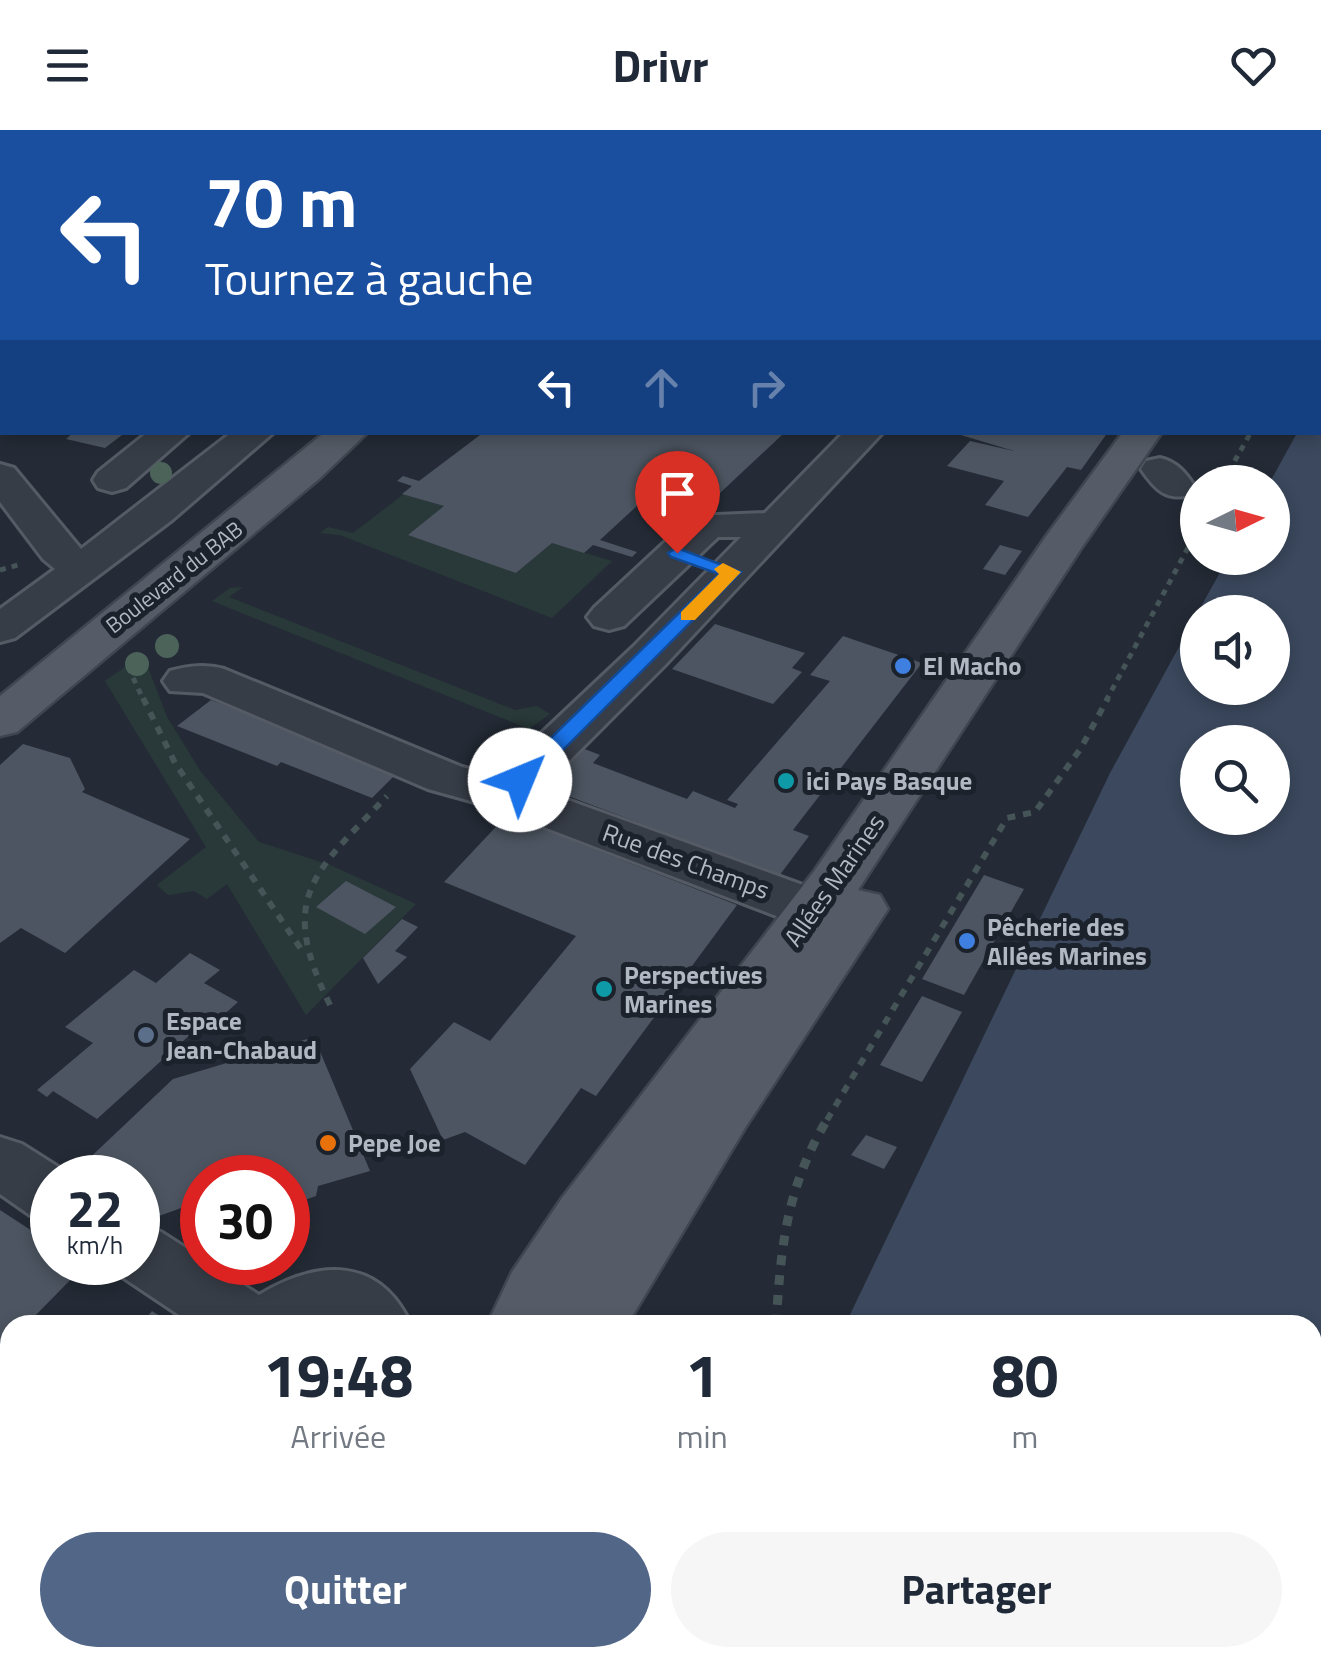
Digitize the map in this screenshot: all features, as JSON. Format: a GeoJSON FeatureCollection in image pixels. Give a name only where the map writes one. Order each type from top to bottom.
{"type":"FeatureCollection","features":[{"type":"Feature","properties":{"kind":"main road","name":"Boulevard du BAB"},"geometry":{"type":"LineString","coordinates":[[0,678],[183,534],[299,435]]}},
{"type":"Feature","properties":{"kind":"main road","name":"Boulevard du BAB"},"geometry":{"type":"LineString","coordinates":[[0,721],[90,642],[149,601],[344,435]]}},
{"type":"Feature","properties":{"kind":"main road","name":"Allées Marines"},"geometry":{"type":"LineString","coordinates":[[526,1315],[536,1293],[585,1218],[833,916],[1166,455]]}},
{"type":"Feature","properties":{"kind":"main road","name":"Allées Marines"},"geometry":{"type":"LineString","coordinates":[[595,1315],[723,1110],[833,916]]}},
{"type":"Feature","properties":{"kind":"street"},"geometry":{"type":"LineString","coordinates":[[112,480],[168,435]]}},
{"type":"Feature","properties":{"kind":"street"},"geometry":{"type":"LineString","coordinates":[[0,629],[82,570],[252,435]]}},
{"type":"Feature","properties":{"kind":"street"},"geometry":{"type":"LineString","coordinates":[[506,795],[732,572],[862,435]]}},
{"type":"Feature","properties":{"kind":"street"},"geometry":{"type":"LineString","coordinates":[[0,476],[57,550],[82,570]]}},
{"type":"Feature","properties":{"kind":"street"},"geometry":{"type":"LineString","coordinates":[[610,618],[706,525],[775,525]]}},
{"type":"Feature","properties":{"kind":"street"},"geometry":{"type":"LineString","coordinates":[[677,553],[732,572]]}},
{"type":"Feature","properties":{"kind":"street","name":"Rue des Champs"},"geometry":{"type":"LineString","coordinates":[[186,681],[208,679],[445,778],[506,795],[833,916]]}},
{"type":"Feature","properties":{"kind":"street"},"geometry":{"type":"LineString","coordinates":[[0,1162],[30,1182]]}},
{"type":"Feature","properties":{"kind":"street"},"geometry":{"type":"LineString","coordinates":[[160,1266],[234,1315]]}},
{"type":"Feature","properties":{"kind":"street"},"geometry":{"type":"LineString","coordinates":[[285,1315],[315,1295],[348,1298],[367,1315]]}},
{"type":"Feature","properties":{"kind":"path"},"geometry":{"type":"LineString","coordinates":[[1233,465],[1249,435]]}},
{"type":"Feature","properties":{"kind":"path"},"geometry":{"type":"LineString","coordinates":[[777,1315],[781,1240],[810,1150],[1007,818],[1036,812],[1081,748],[1180,563]]}},
{"type":"Feature","properties":{"kind":"path"},"geometry":{"type":"LineString","coordinates":[[122,652],[144,707],[175,763],[303,952],[330,1004]]}},
{"type":"Feature","properties":{"kind":"path"},"geometry":{"type":"LineString","coordinates":[[303,952],[300,913],[312,883],[416,766]]}},
{"type":"Feature","properties":{"kind":"shaded area"},"geometry":{"type":"Polygon","coordinates":[[[404,494],[444,506],[409,535],[516,573],[552,543],[612,561],[552,618],[340,535],[320,533],[328,527],[353,533],[404,494]]]}},
{"type":"Feature","properties":{"kind":"shaded area"},"geometry":{"type":"Polygon","coordinates":[[[243,587],[229,597],[515,710],[537,706],[550,714],[529,729],[212,601],[230,588],[243,587]]]}},
{"type":"Feature","properties":{"kind":"shaded area"},"geometry":{"type":"Polygon","coordinates":[[[135,660],[149,670],[167,717],[201,772],[259,842],[330,865],[416,904],[306,1015],[227,884],[207,899],[194,891],[168,895],[157,885],[206,847],[105,681],[135,660]]]}},
{"type":"Feature","properties":{"kind":"water"},"geometry":{"type":"Polygon","coordinates":[[[1296,435],[1321,435],[1321,1315],[850,1315],[1110,773],[1180,645],[1180,705],[1290,705],[1290,595],[1207,595],[1219,575],[1290,575],[1290,465],[1279,465],[1296,435]]]}},
{"type":"Feature","properties":{"kind":"building"},"geometry":{"type":"Polygon","coordinates":[[[71,435],[122,435],[105,448],[66,439],[71,435]]]}},
{"type":"Feature","properties":{"kind":"building"},"geometry":{"type":"Polygon","coordinates":[[[480,435],[782,435],[704,508],[651,493],[600,540],[637,552],[632,557],[593,545],[584,553],[552,543],[516,573],[408,535],[444,506],[402,494],[412,486],[397,481],[403,476],[419,481],[480,435]]]}},
{"type":"Feature","properties":{"kind":"building"},"geometry":{"type":"Polygon","coordinates":[[[961,435],[1106,435],[1081,470],[1067,467],[1028,517],[985,505],[1004,481],[947,466],[970,441],[1014,451],[961,435]]]}},
{"type":"Feature","properties":{"kind":"building"},"geometry":{"type":"Polygon","coordinates":[[[1000,545],[1022,551],[1005,575],[983,569],[1000,545]]]}},
{"type":"Feature","properties":{"kind":"building"},"geometry":{"type":"Polygon","coordinates":[[[715,624],[805,653],[792,668],[802,672],[773,704],[672,669],[715,624]]]}},
{"type":"Feature","properties":{"kind":"building"},"geometry":{"type":"Polygon","coordinates":[[[843,636],[922,663],[793,830],[809,836],[779,876],[539,785],[577,746],[600,755],[593,763],[687,799],[693,791],[735,808],[738,804],[727,800],[830,681],[810,675],[843,636]]]}},
{"type":"Feature","properties":{"kind":"building"},"geometry":{"type":"Polygon","coordinates":[[[211,700],[398,772],[372,798],[177,726],[211,700]]]}},
{"type":"Feature","properties":{"kind":"building"},"geometry":{"type":"Polygon","coordinates":[[[23,744],[70,758],[85,789],[82,792],[190,839],[65,953],[21,928],[0,943],[0,765],[23,744]]]}},
{"type":"Feature","properties":{"kind":"building","name":"Perspectives Marines"},"geometry":{"type":"Polygon","coordinates":[[[507,815],[737,905],[596,1096],[581,1088],[525,1165],[465,1132],[443,1140],[410,1069],[454,1022],[490,1041],[576,936],[444,882],[507,815]]]}},
{"type":"Feature","properties":{"kind":"building"},"geometry":{"type":"Polygon","coordinates":[[[984,875],[1024,889],[964,995],[922,979],[984,875]]]}},
{"type":"Feature","properties":{"kind":"building"},"geometry":{"type":"Polygon","coordinates":[[[346,881],[396,907],[365,934],[316,907],[346,881]]]}},
{"type":"Feature","properties":{"kind":"building"},"geometry":{"type":"Polygon","coordinates":[[[402,919],[418,927],[395,951],[407,957],[378,984],[363,958],[402,919]]]}},
{"type":"Feature","properties":{"kind":"building","name":"Espace Jean-Chabaud"},"geometry":{"type":"Polygon","coordinates":[[[190,953],[220,970],[204,983],[238,1002],[210,1027],[203,1023],[97,1119],[53,1091],[47,1097],[37,1090],[93,1043],[65,1027],[134,970],[156,983],[190,953]]]}},
{"type":"Feature","properties":{"kind":"building"},"geometry":{"type":"Polygon","coordinates":[[[922,996],[962,1012],[922,1082],[880,1065],[922,996]]]}},
{"type":"Feature","properties":{"kind":"building"},"geometry":{"type":"Polygon","coordinates":[[[314,1037],[370,1171],[318,1186],[316,1196],[310,1198],[310,1155],[180,1155],[180,1208],[160,1216],[160,1155],[93,1155],[173,1079],[314,1037]]]}},
{"type":"Feature","properties":{"kind":"building"},"geometry":{"type":"Polygon","coordinates":[[[866,1135],[897,1147],[884,1169],[851,1155],[866,1135]]]}},
{"type":"Feature","properties":{"kind":"building"},"geometry":{"type":"Polygon","coordinates":[[[0,1210],[30,1230],[30,1285],[65,1285],[36,1315],[0,1315],[0,1210]]]}},
{"type":"Feature","properties":{"kind":"slow traffic"},"geometry":{"type":"LineString","coordinates":[[688,616],[732,572],[723,569]]}},
{"type":"Feature","properties":{"kind":"place","name":"El Macho"},"geometry":{"type":"Point","coordinates":[903,666]}},
{"type":"Feature","properties":{"kind":"place","name":"ici Pays Basque"},"geometry":{"type":"Point","coordinates":[786,781]}},
{"type":"Feature","properties":{"kind":"place","name":"Pêcherie des Allées Marines"},"geometry":{"type":"Point","coordinates":[967,941]}},
{"type":"Feature","properties":{"kind":"place","name":"Perspectives Marines"},"geometry":{"type":"Point","coordinates":[604,989]}},
{"type":"Feature","properties":{"kind":"place","name":"Espace Jean-Chabaud"},"geometry":{"type":"Point","coordinates":[146,1035]}},
{"type":"Feature","properties":{"kind":"place","name":"Pepe Joe"},"geometry":{"type":"Point","coordinates":[328,1143]}},
{"type":"Feature","properties":{"kind":"route"},"geometry":{"type":"LineString","coordinates":[[520,780],[732,572],[677,553]]}}]}
